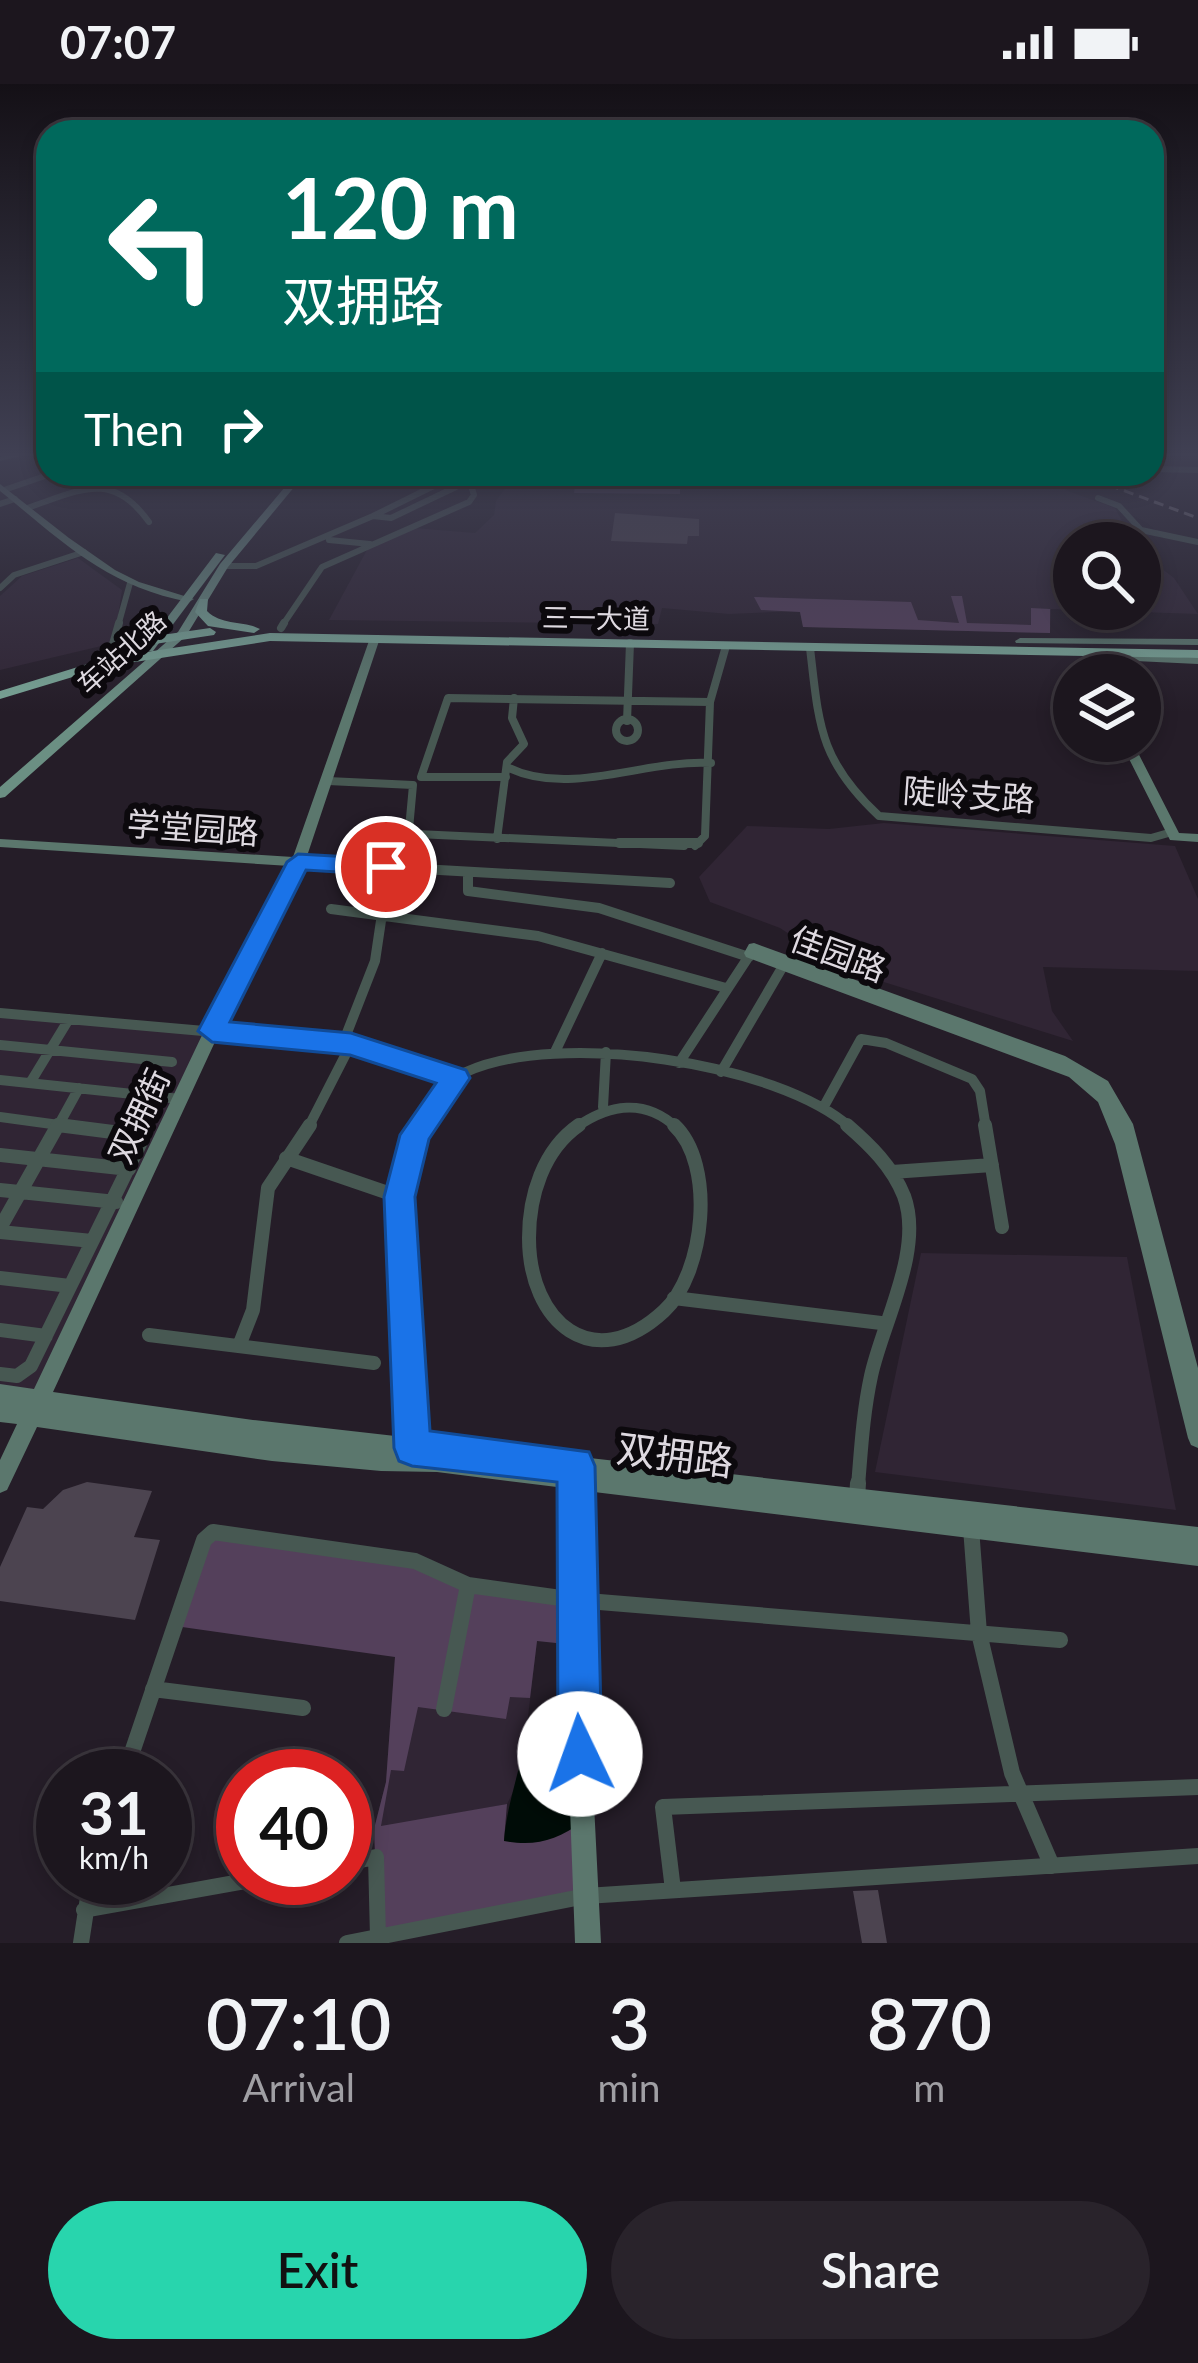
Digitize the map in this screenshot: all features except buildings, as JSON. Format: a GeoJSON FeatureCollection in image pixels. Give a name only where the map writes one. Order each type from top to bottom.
{"type":"FeatureCollection","features":[{"type":"Feature","properties":{"kind":"highway"},"geometry":{"type":"LineString","coordinates":[[205,601],[201,612],[212,622],[254,629]]}},
{"type":"Feature","properties":{"kind":"highway","name":"三一大道"},"geometry":{"type":"LineString","coordinates":[[182,634],[281,628],[1021,641],[1197,652]]}},
{"type":"Feature","properties":{"kind":"highway","name":"三一大道"},"geometry":{"type":"LineString","coordinates":[[0,684],[111,650],[270,638],[1096,653],[1143,649]]}},
{"type":"Feature","properties":{"kind":"highway","name":"三一大道"},"geometry":{"type":"LineString","coordinates":[[0,695],[145,654],[162,644]]}},
{"type":"Feature","properties":{"kind":"main road","name":"车站北路"},"geometry":{"type":"LineString","coordinates":[[162,644],[189,599],[241,539]]}},
{"type":"Feature","properties":{"kind":"main road","name":"车站北路"},"geometry":{"type":"LineString","coordinates":[[0,794],[162,644],[182,634],[246,539]]}},
{"type":"Feature","properties":{"kind":"main road","name":"车站北路"},"geometry":{"type":"LineString","coordinates":[[0,782],[145,654]]}},
{"type":"Feature","properties":{"kind":"street"},"geometry":{"type":"LineString","coordinates":[[67,539],[130,583],[158,595],[189,599]]}},
{"type":"Feature","properties":{"kind":"street"},"geometry":{"type":"LineString","coordinates":[[281,628],[322,567],[384,539]]}},
{"type":"Feature","properties":{"kind":"street"},"geometry":{"type":"LineString","coordinates":[[224,566],[256,566],[326,540],[372,544]]}},
{"type":"Feature","properties":{"kind":"street"},"geometry":{"type":"LineString","coordinates":[[0,588],[14,575],[84,552]]}},
{"type":"Feature","properties":{"kind":"street"},"geometry":{"type":"LineString","coordinates":[[111,650],[130,583]]}},
{"type":"Feature","properties":{"kind":"street","name":"双拥街"},"geometry":{"type":"LineString","coordinates":[[0,1483],[212,1031],[298,862],[375,638]]}},
{"type":"Feature","properties":{"kind":"street"},"geometry":{"type":"LineString","coordinates":[[1021,641],[1197,652]]}},
{"type":"Feature","properties":{"kind":"street"},"geometry":{"type":"LineString","coordinates":[[628,721],[630,644]]}},
{"type":"Feature","properties":{"kind":"street"},"geometry":{"type":"LineString","coordinates":[[409,784],[414,788],[411,832],[694,848],[705,836],[710,702],[726,646]]}},
{"type":"Feature","properties":{"kind":"street","name":"陡岭支路"},"geometry":{"type":"LineString","coordinates":[[810,648],[817,736],[856,796],[879,816],[1151,838],[1175,834]]}},
{"type":"Feature","properties":{"kind":"street"},"geometry":{"type":"LineString","coordinates":[[1061,652],[1069,654]]}},
{"type":"Feature","properties":{"kind":"street"},"geometry":{"type":"LineString","coordinates":[[1096,653],[1197,652]]}},
{"type":"Feature","properties":{"kind":"street"},"geometry":{"type":"LineString","coordinates":[[422,777],[448,698],[710,702]]}},
{"type":"Feature","properties":{"kind":"street"},"geometry":{"type":"LineString","coordinates":[[496,839],[507,772],[524,744],[512,718],[514,698]]}},
{"type":"Feature","properties":{"kind":"street"},"geometry":{"type":"LineString","coordinates":[[328,782],[409,784],[422,777],[507,772],[567,780],[663,762],[711,763]]}},
{"type":"Feature","properties":{"kind":"street"},"geometry":{"type":"LineString","coordinates":[[1139,762],[1175,834],[1198,836]]}},
{"type":"Feature","properties":{"kind":"street","name":"学堂园路"},"geometry":{"type":"LineString","coordinates":[[0,843],[670,883]]}},
{"type":"Feature","properties":{"kind":"street"},"geometry":{"type":"LineString","coordinates":[[468,872],[465,887],[471,892],[599,908],[750,955],[679,1063]]}},
{"type":"Feature","properties":{"kind":"street"},"geometry":{"type":"LineString","coordinates":[[331,908],[538,936],[726,988]]}},
{"type":"Feature","properties":{"kind":"street"},"geometry":{"type":"LineString","coordinates":[[239,1346],[253,1310],[262,1204],[312,1121],[347,1044],[380,945],[382,914]]}},
{"type":"Feature","properties":{"kind":"street","name":"佳园路"},"geometry":{"type":"LineString","coordinates":[[750,955],[754,948],[1057,1065],[1104,1098],[1123,1144],[1198,1438]]}},
{"type":"Feature","properties":{"kind":"street"},"geometry":{"type":"LineString","coordinates":[[555,1052],[602,952]]}},
{"type":"Feature","properties":{"kind":"street"},"geometry":{"type":"LineString","coordinates":[[721,1072],[785,963]]}},
{"type":"Feature","properties":{"kind":"street","name":"佳园路"},"geometry":{"type":"LineString","coordinates":[[785,963],[1059,1060],[1091,1077],[1111,1096],[1125,1124],[1198,1405]]}},
{"type":"Feature","properties":{"kind":"street"},"geometry":{"type":"LineString","coordinates":[[0,1013],[347,1044],[455,1078],[555,1052],[606,1052],[721,1072],[786,1090],[823,1108],[853,1129],[892,1172],[903,1192],[909,1228],[867,1392],[857,1500]]}},
{"type":"Feature","properties":{"kind":"street"},"geometry":{"type":"LineString","coordinates":[[30,1084],[69,1019]]}},
{"type":"Feature","properties":{"kind":"street"},"geometry":{"type":"LineString","coordinates":[[823,1108],[856,1044],[874,1039],[976,1082],[1002,1227]]}},
{"type":"Feature","properties":{"kind":"street"},"geometry":{"type":"LineString","coordinates":[[0,1045],[172,1062]]}},
{"type":"Feature","properties":{"kind":"street"},"geometry":{"type":"LineString","coordinates":[[603,1107],[606,1052]]}},
{"type":"Feature","properties":{"kind":"street"},"geometry":{"type":"LineString","coordinates":[[412,1448],[400,1197],[415,1135],[455,1078]]}},
{"type":"Feature","properties":{"kind":"street"},"geometry":{"type":"LineString","coordinates":[[0,1080],[180,1099]]}},
{"type":"Feature","properties":{"kind":"street"},"geometry":{"type":"LineString","coordinates":[[79,1088],[0,1230],[92,1241]]}},
{"type":"Feature","properties":{"kind":"street"},"geometry":{"type":"LineString","coordinates":[[643,1106],[664,1113],[688,1136],[701,1175],[702,1223],[674,1298],[636,1330],[587,1339],[564,1332],[537,1299],[527,1224],[538,1180],[565,1137],[603,1107],[643,1106]]}},
{"type":"Feature","properties":{"kind":"street"},"geometry":{"type":"LineString","coordinates":[[0,1117],[142,1133],[28,1370],[0,1374]]}},
{"type":"Feature","properties":{"kind":"street"},"geometry":{"type":"LineString","coordinates":[[0,1155],[129,1168]]}},
{"type":"Feature","properties":{"kind":"street"},"geometry":{"type":"LineString","coordinates":[[286,1159],[400,1197]]}},
{"type":"Feature","properties":{"kind":"street"},"geometry":{"type":"LineString","coordinates":[[892,1172],[992,1165]]}},
{"type":"Feature","properties":{"kind":"street"},"geometry":{"type":"LineString","coordinates":[[0,1190],[131,1204]]}},
{"type":"Feature","properties":{"kind":"street"},"geometry":{"type":"LineString","coordinates":[[0,1279],[70,1286]]}},
{"type":"Feature","properties":{"kind":"street"},"geometry":{"type":"LineString","coordinates":[[674,1298],[881,1323]]}},
{"type":"Feature","properties":{"kind":"street"},"geometry":{"type":"LineString","coordinates":[[0,1330],[46,1336]]}},
{"type":"Feature","properties":{"kind":"street"},"geometry":{"type":"LineString","coordinates":[[148,1335],[374,1363]]}},
{"type":"Feature","properties":{"kind":"street","name":"双拥路"},"geometry":{"type":"LineString","coordinates":[[0,1394],[37,1407],[346,1462],[437,1462],[576,1472],[1198,1538]]}},
{"type":"Feature","properties":{"kind":"street","name":"双拥路"},"geometry":{"type":"LineString","coordinates":[[0,1412],[37,1407],[412,1448],[971,1528],[1198,1555]]}},
{"type":"Feature","properties":{"kind":"street"},"geometry":{"type":"LineString","coordinates":[[576,1472],[575,1600],[588,1943]]}},
{"type":"Feature","properties":{"kind":"street"},"geometry":{"type":"LineString","coordinates":[[971,1528],[979,1633],[1012,1773],[1026,1795],[1052,1866]]}},
{"type":"Feature","properties":{"kind":"street"},"geometry":{"type":"LineString","coordinates":[[133,1749],[209,1533],[415,1562],[468,1585],[575,1600],[1060,1640]]}},
{"type":"Feature","properties":{"kind":"street"},"geometry":{"type":"LineString","coordinates":[[444,1709],[468,1585]]}},
{"type":"Feature","properties":{"kind":"street"},"geometry":{"type":"LineString","coordinates":[[153,1689],[303,1708]]}},
{"type":"Feature","properties":{"kind":"street"},"geometry":{"type":"LineString","coordinates":[[673,1891],[663,1807],[1198,1787]]}},
{"type":"Feature","properties":{"kind":"street"},"geometry":{"type":"LineString","coordinates":[[347,1943],[586,1896],[1198,1856]]}},
{"type":"Feature","properties":{"kind":"street"},"geometry":{"type":"LineString","coordinates":[[372,1858],[376,1857],[378,1937]]}},
{"type":"Feature","properties":{"kind":"street"},"geometry":{"type":"LineString","coordinates":[[84,1910],[216,1886]]}},
{"type":"Feature","properties":{"kind":"street"},"geometry":{"type":"LineString","coordinates":[[81,1943],[85,1905]]}},
{"type":"Feature","properties":{"kind":"shaded area"},"geometry":{"type":"Polygon","coordinates":[[[389,539],[1053,539],[1050,633],[803,627],[800,611],[729,614],[662,608],[658,624],[329,620],[368,548],[389,539]]]}},
{"type":"Feature","properties":{"kind":"shaded area"},"geometry":{"type":"Polygon","coordinates":[[[78,558],[122,590],[114,643],[0,670],[0,596],[22,576],[78,558]]]}},
{"type":"Feature","properties":{"kind":"shaded area"},"geometry":{"type":"Polygon","coordinates":[[[1161,568],[1174,578],[1198,614],[1161,613],[1161,568]]]}},
{"type":"Feature","properties":{"kind":"shaded area"},"geometry":{"type":"Polygon","coordinates":[[[951,596],[962,596],[967,623],[1031,625],[1031,608],[1050,609],[1050,633],[803,627],[800,612],[761,610],[754,597],[911,602],[918,620],[959,623],[951,596]]]}},
{"type":"Feature","properties":{"kind":"shaded area"},"geometry":{"type":"Polygon","coordinates":[[[884,823],[1175,846],[1198,899],[1198,971],[1043,967],[1052,1011],[1073,1041],[842,969],[780,928],[710,902],[699,877],[747,826],[829,829],[884,823]]]}},
{"type":"Feature","properties":{"kind":"shaded area"},"geometry":{"type":"Polygon","coordinates":[[[0,1013],[212,1031],[41,1398],[0,1394],[0,1013]]]}},
{"type":"Feature","properties":{"kind":"shaded area"},"geometry":{"type":"Polygon","coordinates":[[[921,1253],[1127,1257],[1176,1510],[875,1472],[921,1253]]]}},
{"type":"Feature","properties":{"kind":"shaded area"},"geometry":{"type":"Polygon","coordinates":[[[207,1532],[415,1561],[468,1585],[575,1600],[575,1645],[537,1641],[530,1698],[510,1697],[506,1719],[418,1707],[404,1771],[391,1770],[381,1826],[507,1804],[504,1840],[583,1822],[586,1896],[378,1937],[374,1829],[386,1782],[395,1657],[175,1626],[207,1532]]]}},
{"type":"Feature","properties":{"kind":"shaded area"},"geometry":{"type":"Polygon","coordinates":[[[537,1641],[521,1776],[507,1804],[374,1829],[386,1782],[395,1657],[537,1641]]]}},
{"type":"Feature","properties":{"kind":"shaded area"},"geometry":{"type":"Polygon","coordinates":[[[527,1727],[544,1727],[580,1754],[583,1822],[545,1841],[504,1841],[508,1812],[527,1727]]]}},
{"type":"Feature","properties":{"kind":"route"},"geometry":{"type":"LineString","coordinates":[[386,867],[298,862],[212,1031],[351,1044],[455,1078],[415,1135],[400,1197],[412,1448],[576,1466],[580,1754]]}}]}
